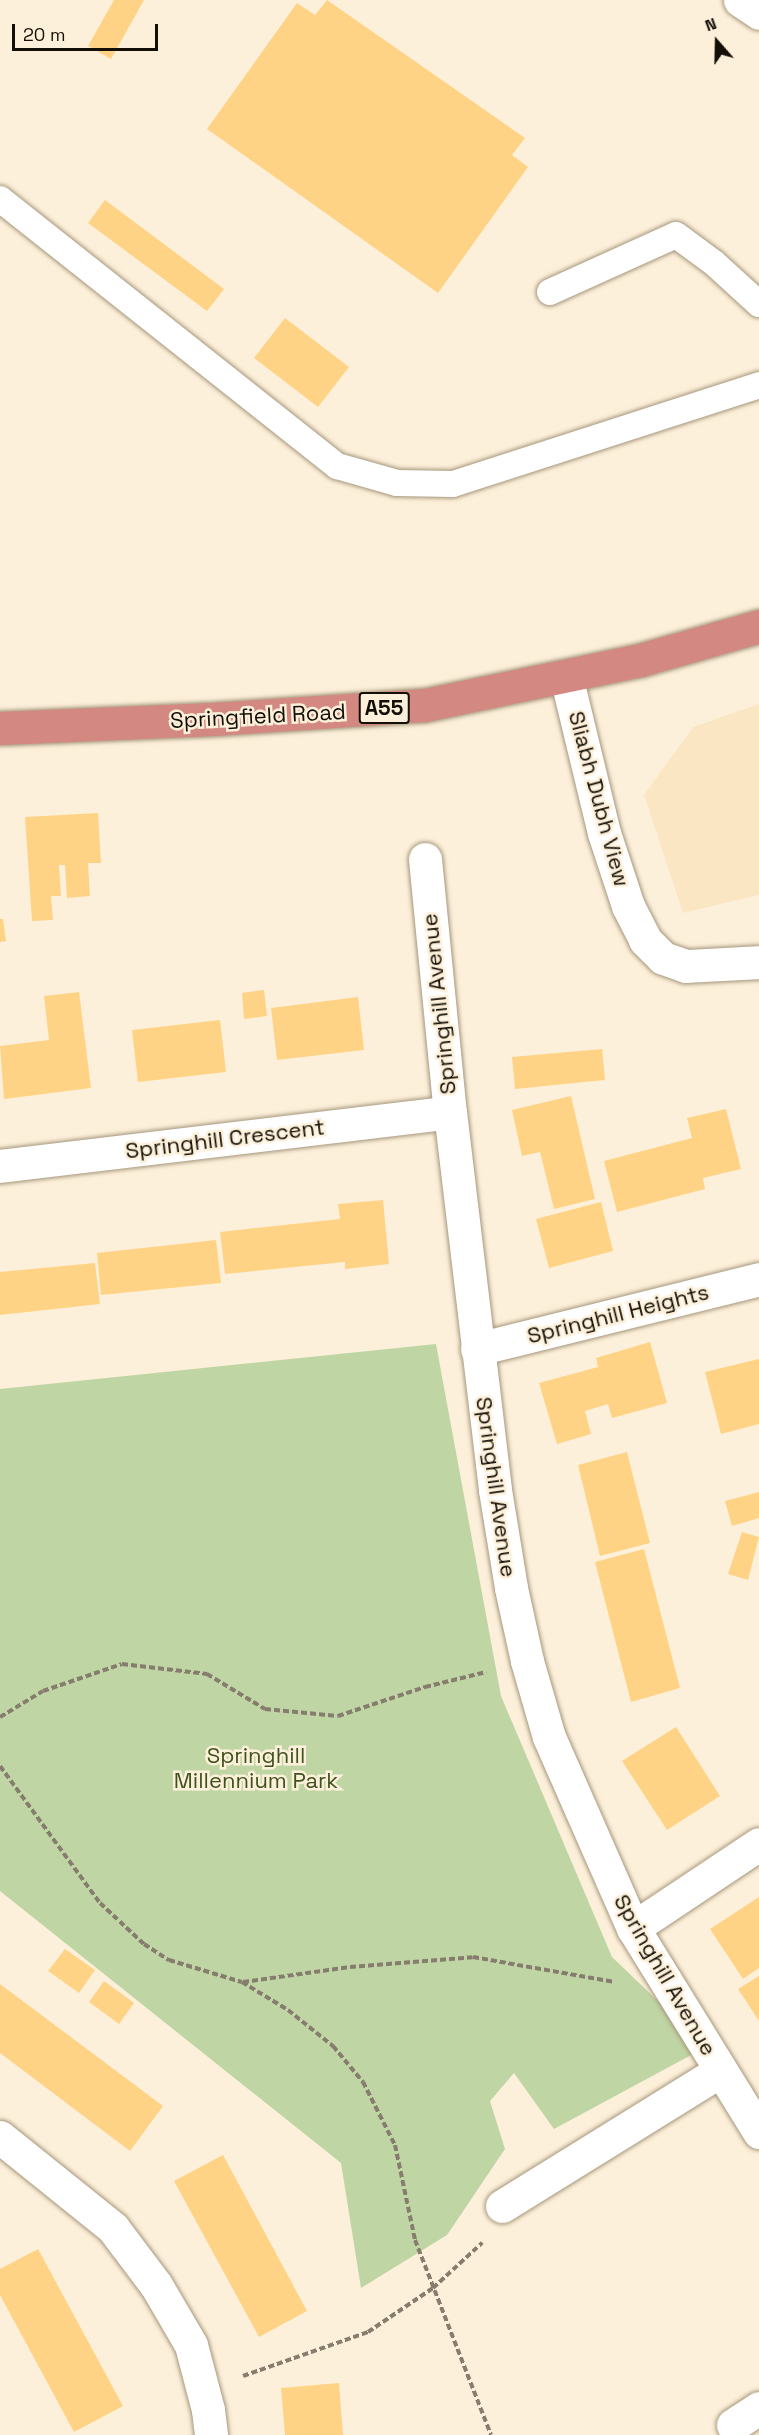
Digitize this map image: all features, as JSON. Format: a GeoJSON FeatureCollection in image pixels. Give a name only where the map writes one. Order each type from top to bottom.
{"type":"FeatureCollection","features":[{"type":"Feature","properties":{"kind":"highway","name":"Springfield Road"},"geometry":{"type":"LineString","coordinates":[[0,728],[225,718],[404,706],[640,660],[759,626]]}},
{"type":"Feature","properties":{"kind":"street"},"geometry":{"type":"LineString","coordinates":[[740,0],[759,14]]}},
{"type":"Feature","properties":{"kind":"street","name":"Sliabh Dubh View"},"geometry":{"type":"LineString","coordinates":[[566,676],[604,833],[628,906],[645,940],[663,958],[686,966],[759,962]]}},
{"type":"Feature","properties":{"kind":"street","name":"Springhill Avenue"},"geometry":{"type":"LineString","coordinates":[[424,859],[450,1112],[495,1490],[511,1588],[527,1661],[549,1737],[633,1928],[759,2132]]}},
{"type":"Feature","properties":{"kind":"street","name":"Springhill Crescent"},"geometry":{"type":"LineString","coordinates":[[0,1166],[450,1112]]}},
{"type":"Feature","properties":{"kind":"street","name":"Springhill Heights"},"geometry":{"type":"LineString","coordinates":[[477,1349],[759,1280]]}},
{"type":"Feature","properties":{"kind":"street"},"geometry":{"type":"LineString","coordinates":[[633,1928],[759,1844]]}},
{"type":"Feature","properties":{"kind":"street","name":"Springhill Avenue"},"geometry":{"type":"LineString","coordinates":[[502,2206],[720,2071]]}},
{"type":"Feature","properties":{"kind":"street"},"geometry":{"type":"LineString","coordinates":[[0,2137],[113,2228],[156,2285],[191,2345],[203,2390],[211,2435]]}},
{"type":"Feature","properties":{"kind":"lane"},"geometry":{"type":"LineString","coordinates":[[0,199],[338,466],[397,483],[453,484],[759,386]]}},
{"type":"Feature","properties":{"kind":"lane"},"geometry":{"type":"LineString","coordinates":[[550,292],[676,235],[714,262],[759,304]]}},
{"type":"Feature","properties":{"kind":"path"},"geometry":{"type":"LineString","coordinates":[[0,1717],[43,1691],[122,1664],[207,1674],[265,1709],[338,1716],[425,1687],[527,1661]]}},
{"type":"Feature","properties":{"kind":"path"},"geometry":{"type":"LineString","coordinates":[[0,1766],[100,1903],[144,1944],[169,1960],[242,1982],[288,2010],[333,2046],[363,2082],[395,2145],[415,2240],[491,2435]]}},
{"type":"Feature","properties":{"kind":"path"},"geometry":{"type":"LineString","coordinates":[[242,1982],[350,1967],[473,1957],[606,1981],[667,1984]]}},
{"type":"Feature","properties":{"kind":"path"},"geometry":{"type":"LineString","coordinates":[[203,2390],[368,2332],[433,2288],[490,2236],[502,2206]]}},
{"type":"Feature","properties":{"kind":"shaded area"},"geometry":{"type":"Polygon","coordinates":[[[759,704],[759,895],[683,913],[644,795],[693,727],[759,704]]]}},
{"type":"Feature","properties":{"kind":"green space","name":"Springhill Millennium Park"},"geometry":{"type":"Polygon","coordinates":[[[436,1344],[501,1696],[612,1957],[706,2047],[554,2129],[514,2073],[490,2101],[505,2149],[447,2235],[361,2288],[341,2163],[0,1891],[0,1389],[436,1344]]]}},
{"type":"Feature","properties":{"kind":"building"},"geometry":{"type":"Polygon","coordinates":[[[114,0],[144,0],[111,59],[88,46],[114,0]]]}},
{"type":"Feature","properties":{"kind":"building"},"geometry":{"type":"Polygon","coordinates":[[[327,0],[525,138],[512,155],[528,167],[438,293],[207,129],[297,3],[315,15],[327,0]]]}},
{"type":"Feature","properties":{"kind":"building"},"geometry":{"type":"Polygon","coordinates":[[[105,200],[224,289],[207,311],[88,223],[105,200]]]}},
{"type":"Feature","properties":{"kind":"building"},"geometry":{"type":"Polygon","coordinates":[[[285,318],[349,367],[318,407],[254,358],[285,318]]]}},
{"type":"Feature","properties":{"kind":"building"},"geometry":{"type":"Polygon","coordinates":[[[98,813],[101,863],[88,863],[90,896],[67,898],[65,865],[59,865],[61,896],[51,896],[53,920],[32,921],[25,817],[98,813]]]}},
{"type":"Feature","properties":{"kind":"building"},"geometry":{"type":"Polygon","coordinates":[[[0,919],[3,919],[6,941],[0,942],[0,919]]]}},
{"type":"Feature","properties":{"kind":"building"},"geometry":{"type":"Polygon","coordinates":[[[264,990],[267,1016],[244,1019],[242,993],[264,990]]]}},
{"type":"Feature","properties":{"kind":"building"},"geometry":{"type":"Polygon","coordinates":[[[79,992],[91,1088],[4,1099],[0,1046],[49,1040],[44,996],[79,992]]]}},
{"type":"Feature","properties":{"kind":"building"},"geometry":{"type":"Polygon","coordinates":[[[358,997],[364,1050],[277,1060],[271,1008],[358,997]]]}},
{"type":"Feature","properties":{"kind":"building"},"geometry":{"type":"Polygon","coordinates":[[[220,1020],[226,1072],[138,1082],[132,1030],[220,1020]]]}},
{"type":"Feature","properties":{"kind":"building"},"geometry":{"type":"Polygon","coordinates":[[[602,1049],[605,1080],[515,1089],[512,1057],[602,1049]]]}},
{"type":"Feature","properties":{"kind":"building"},"geometry":{"type":"Polygon","coordinates":[[[571,1096],[595,1199],[554,1209],[540,1152],[522,1156],[512,1110],[571,1096]]]}},
{"type":"Feature","properties":{"kind":"building"},"geometry":{"type":"Polygon","coordinates":[[[726,1109],[741,1169],[703,1178],[705,1189],[617,1212],[604,1161],[692,1138],[687,1118],[726,1109]]]}},
{"type":"Feature","properties":{"kind":"building"},"geometry":{"type":"Polygon","coordinates":[[[383,1200],[389,1264],[345,1269],[345,1262],[225,1274],[220,1232],[340,1219],[338,1204],[383,1200]]]}},
{"type":"Feature","properties":{"kind":"building"},"geometry":{"type":"Polygon","coordinates":[[[601,1202],[613,1251],[549,1268],[536,1219],[601,1202]]]}},
{"type":"Feature","properties":{"kind":"building"},"geometry":{"type":"Polygon","coordinates":[[[216,1240],[221,1283],[101,1295],[97,1253],[216,1240]]]}},
{"type":"Feature","properties":{"kind":"building"},"geometry":{"type":"Polygon","coordinates":[[[95,1263],[100,1304],[0,1315],[0,1272],[95,1263]]]}},
{"type":"Feature","properties":{"kind":"building"},"geometry":{"type":"Polygon","coordinates":[[[650,1342],[667,1403],[612,1418],[608,1404],[585,1411],[591,1434],[557,1444],[539,1383],[598,1367],[596,1358],[650,1342]]]}},
{"type":"Feature","properties":{"kind":"building"},"geometry":{"type":"Polygon","coordinates":[[[759,1359],[759,1424],[721,1434],[705,1372],[759,1359]]]}},
{"type":"Feature","properties":{"kind":"building"},"geometry":{"type":"Polygon","coordinates":[[[627,1452],[650,1543],[600,1556],[578,1465],[627,1452]]]}},
{"type":"Feature","properties":{"kind":"building"},"geometry":{"type":"Polygon","coordinates":[[[759,1492],[759,1518],[732,1526],[725,1501],[759,1492]]]}},
{"type":"Feature","properties":{"kind":"building"},"geometry":{"type":"Polygon","coordinates":[[[742,1532],[759,1537],[748,1580],[728,1574],[742,1532]]]}},
{"type":"Feature","properties":{"kind":"building"},"geometry":{"type":"Polygon","coordinates":[[[644,1549],[680,1688],[631,1702],[595,1562],[644,1549]]]}},
{"type":"Feature","properties":{"kind":"building"},"geometry":{"type":"Polygon","coordinates":[[[676,1727],[720,1796],[667,1830],[622,1761],[676,1727]]]}},
{"type":"Feature","properties":{"kind":"building"},"geometry":{"type":"Polygon","coordinates":[[[759,1897],[759,1968],[743,1979],[710,1929],[759,1897]]]}},
{"type":"Feature","properties":{"kind":"building"},"geometry":{"type":"Polygon","coordinates":[[[65,1949],[95,1970],[79,1993],[48,1971],[65,1949]]]}},
{"type":"Feature","properties":{"kind":"building"},"geometry":{"type":"Polygon","coordinates":[[[759,1976],[759,2021],[738,1989],[759,1976]]]}},
{"type":"Feature","properties":{"kind":"building"},"geometry":{"type":"Polygon","coordinates":[[[104,1981],[134,2003],[119,2024],[89,2002],[104,1981]]]}},
{"type":"Feature","properties":{"kind":"building"},"geometry":{"type":"Polygon","coordinates":[[[0,1984],[163,2106],[130,2151],[0,2053],[0,1984]]]}},
{"type":"Feature","properties":{"kind":"building"},"geometry":{"type":"Polygon","coordinates":[[[223,2155],[307,2311],[259,2337],[174,2181],[223,2155]]]}},
{"type":"Feature","properties":{"kind":"building"},"geometry":{"type":"Polygon","coordinates":[[[38,2249],[123,2406],[74,2432],[0,2295],[0,2269],[38,2249]]]}},
{"type":"Feature","properties":{"kind":"building"},"geometry":{"type":"Polygon","coordinates":[[[339,2383],[343,2435],[285,2435],[281,2388],[339,2383]]]}}]}
